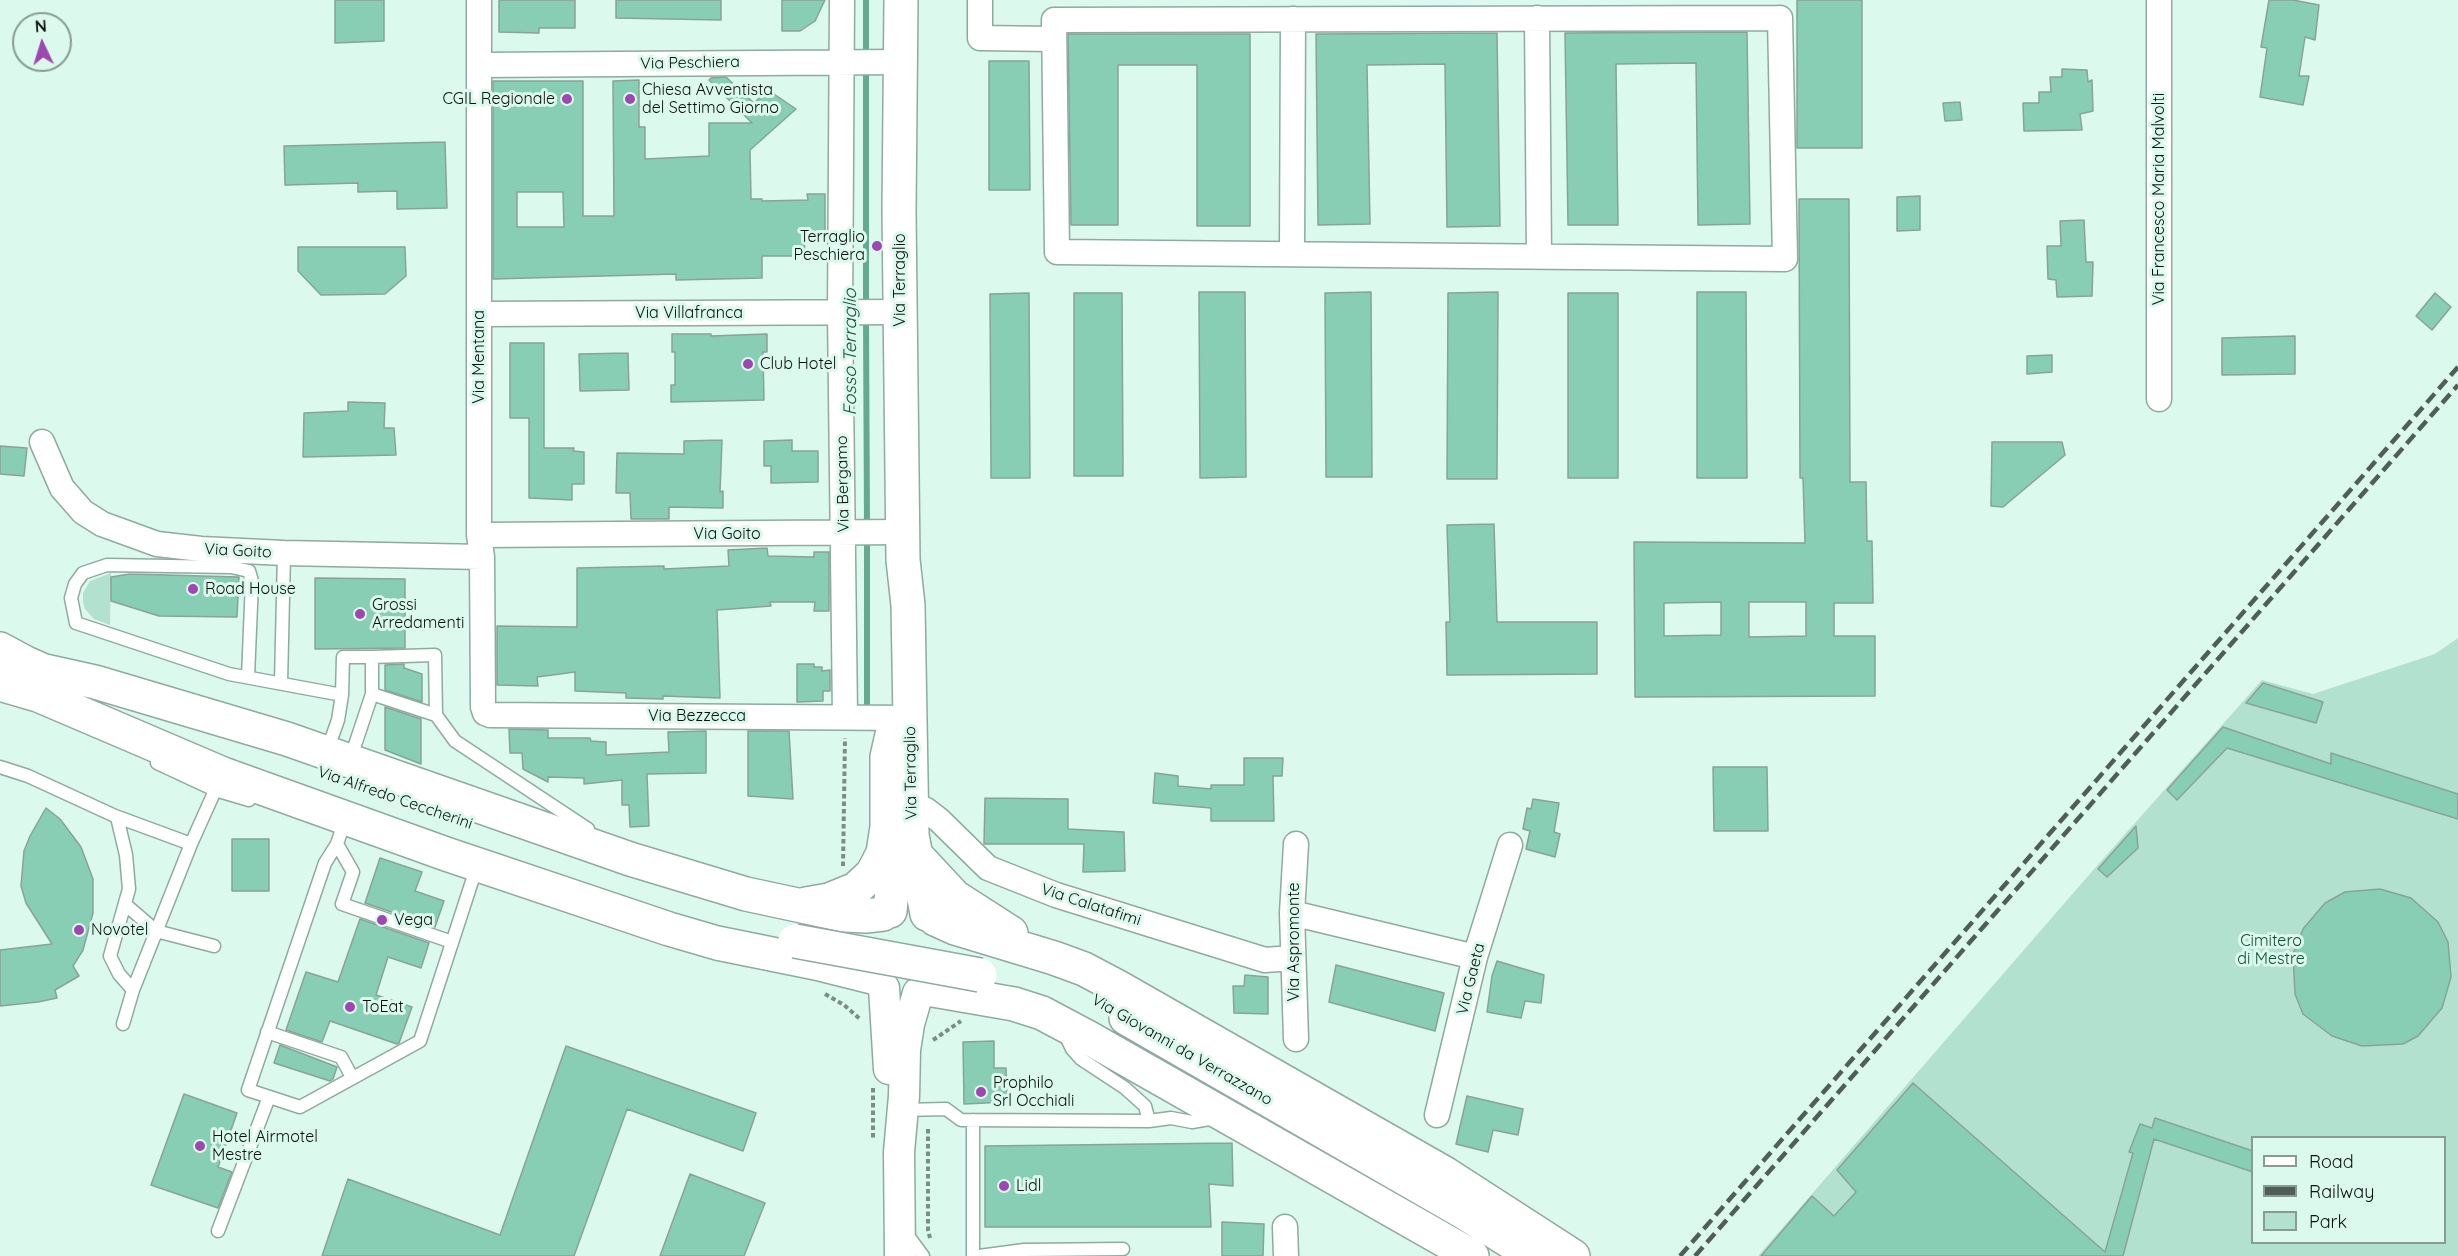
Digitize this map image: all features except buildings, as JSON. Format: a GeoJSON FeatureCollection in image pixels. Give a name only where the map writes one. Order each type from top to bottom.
{"type":"FeatureCollection","features":[{"type":"Feature","properties":{"kind":"main road","name":"Via Terraglio"},"geometry":{"type":"LineString","coordinates":[[887,913],[896,851],[898,723],[893,600],[896,542],[890,312],[891,62],[901,0]]}},
{"type":"Feature","properties":{"kind":"main road","name":"Via Alfredo Ceccherini"},"geometry":{"type":"LineString","coordinates":[[0,648],[40,682],[116,717],[543,858],[676,895],[795,924]]}},
{"type":"Feature","properties":{"kind":"main road"},"geometry":{"type":"LineString","coordinates":[[40,682],[87,724],[219,782],[283,805],[341,831],[478,865],[669,930],[816,963],[878,983],[901,994],[923,991],[1014,1004],[1042,1013],[1166,1081],[1472,1256]]}},
{"type":"Feature","properties":{"kind":"main road"},"geometry":{"type":"LineString","coordinates":[[40,682],[95,682],[338,756],[630,859],[746,894],[795,924],[844,915],[887,913],[908,908],[955,928],[1084,969],[1446,1174],[1573,1256]]}},
{"type":"Feature","properties":{"kind":"main road","name":"Via Alfredo Ceccherini"},"geometry":{"type":"LineString","coordinates":[[0,684],[40,682]]}},
{"type":"Feature","properties":{"kind":"main road","name":"Via Terraglio"},"geometry":{"type":"LineString","coordinates":[[898,723],[911,804],[915,854],[931,916]]}},
{"type":"Feature","properties":{"kind":"main road"},"geometry":{"type":"LineString","coordinates":[[795,924],[830,900],[856,889],[872,874],[883,853],[886,840],[887,757],[898,723]]}},
{"type":"Feature","properties":{"kind":"main road"},"geometry":{"type":"LineString","coordinates":[[915,854],[955,897],[1054,958]]}},
{"type":"Feature","properties":{"kind":"main road"},"geometry":{"type":"LineString","coordinates":[[878,983],[866,967],[864,944],[874,922],[887,913]]}},
{"type":"Feature","properties":{"kind":"main road"},"geometry":{"type":"LineString","coordinates":[[923,991],[942,975],[949,956],[946,936],[931,916]]}},
{"type":"Feature","properties":{"kind":"main road","name":"Via Giovanni da Verrazzano"},"geometry":{"type":"LineString","coordinates":[[795,924],[1010,982],[1075,1007],[1102,1020],[1508,1256]]}},
{"type":"Feature","properties":{"kind":"main road","name":"Via Giovanni da Verrazzano"},"geometry":{"type":"LineString","coordinates":[[795,924],[982,960],[1038,975],[1083,994],[1445,1201],[1533,1256]]}},
{"type":"Feature","properties":{"kind":"street","name":"Via Mentana"},"geometry":{"type":"LineString","coordinates":[[479,0],[479,314],[483,707],[485,712]]}},
{"type":"Feature","properties":{"kind":"street","name":"Via Bergamo"},"geometry":{"type":"LineString","coordinates":[[842,0],[849,62],[847,313],[849,533],[845,717]]}},
{"type":"Feature","properties":{"kind":"street"},"geometry":{"type":"LineString","coordinates":[[980,0],[980,38],[1054,39]]}},
{"type":"Feature","properties":{"kind":"street","name":"Via Francesco Maria Malvolti"},"geometry":{"type":"LineString","coordinates":[[2159,0],[2159,399]]}},
{"type":"Feature","properties":{"kind":"street"},"geometry":{"type":"LineString","coordinates":[[1537,18],[1539,256]]}},
{"type":"Feature","properties":{"kind":"street"},"geometry":{"type":"LineString","coordinates":[[1780,18],[1785,259],[1057,252],[1054,20],[1293,19],[1780,18]]}},
{"type":"Feature","properties":{"kind":"street"},"geometry":{"type":"LineString","coordinates":[[1292,254],[1293,19]]}},
{"type":"Feature","properties":{"kind":"street","name":"Via Peschiera"},"geometry":{"type":"LineString","coordinates":[[479,65],[891,62]]}},
{"type":"Feature","properties":{"kind":"street","name":"Via Villafranca"},"geometry":{"type":"LineString","coordinates":[[479,314],[890,312]]}},
{"type":"Feature","properties":{"kind":"street","name":"Via Goito"},"geometry":{"type":"LineString","coordinates":[[42,442],[62,488],[83,512],[102,524],[201,558],[849,533],[896,542]]}},
{"type":"Feature","properties":{"kind":"street","name":"Via Bezzecca"},"geometry":{"type":"LineString","coordinates":[[485,712],[502,715],[845,717],[898,723]]}},
{"type":"Feature","properties":{"kind":"street","name":"Via Calatafimi"},"geometry":{"type":"LineString","coordinates":[[911,804],[926,810],[939,820],[988,868],[1056,895],[1264,960],[1293,958]]}},
{"type":"Feature","properties":{"kind":"street","name":"Via Aspromonte"},"geometry":{"type":"LineString","coordinates":[[1296,844],[1292,913],[1296,1039]]}},
{"type":"Feature","properties":{"kind":"street","name":"Via Gaeta"},"geometry":{"type":"LineString","coordinates":[[1437,1115],[1475,957],[1510,845]]}},
{"type":"Feature","properties":{"kind":"street"},"geometry":{"type":"LineString","coordinates":[[1292,913],[1475,957]]}},
{"type":"Feature","properties":{"kind":"street"},"geometry":{"type":"LineString","coordinates":[[878,983],[891,1096],[886,1146],[899,1225],[900,1256]]}},
{"type":"Feature","properties":{"kind":"street"},"geometry":{"type":"LineString","coordinates":[[886,1146],[916,1114],[905,1050],[909,1024],[923,991]]}},
{"type":"Feature","properties":{"kind":"street"},"geometry":{"type":"LineString","coordinates":[[1286,1227],[1286,1256]]}},
{"type":"Feature","properties":{"kind":"lane"},"geometry":{"type":"LineString","coordinates":[[281,683],[284,553]]}},
{"type":"Feature","properties":{"kind":"lane"},"geometry":{"type":"LineString","coordinates":[[248,677],[252,581],[249,571],[201,558],[107,565],[83,573],[75,584],[71,598],[76,623],[229,674],[342,695]]}},
{"type":"Feature","properties":{"kind":"lane"},"geometry":{"type":"LineString","coordinates":[[338,756],[338,720],[342,695],[343,657],[435,655],[436,715],[455,741],[579,826],[610,839],[630,859]]}},
{"type":"Feature","properties":{"kind":"lane"},"geometry":{"type":"LineString","coordinates":[[338,756],[372,694],[372,657]]}},
{"type":"Feature","properties":{"kind":"lane"},"geometry":{"type":"LineString","coordinates":[[372,694],[436,715]]}},
{"type":"Feature","properties":{"kind":"lane"},"geometry":{"type":"LineString","coordinates":[[123,1024],[133,990],[156,931],[191,843],[219,782],[144,758]]}},
{"type":"Feature","properties":{"kind":"lane"},"geometry":{"type":"LineString","coordinates":[[0,767],[28,776],[117,817],[191,843]]}},
{"type":"Feature","properties":{"kind":"lane"},"geometry":{"type":"LineString","coordinates":[[117,817],[126,855],[129,889],[110,956],[119,974],[133,990]]}},
{"type":"Feature","properties":{"kind":"lane"},"geometry":{"type":"LineString","coordinates":[[341,831],[353,872],[342,904],[452,942]]}},
{"type":"Feature","properties":{"kind":"lane"},"geometry":{"type":"LineString","coordinates":[[341,831],[325,863],[248,1090],[300,1107],[420,1041],[478,865]]}},
{"type":"Feature","properties":{"kind":"lane"},"geometry":{"type":"LineString","coordinates":[[126,905],[156,931],[214,946]]}},
{"type":"Feature","properties":{"kind":"lane"},"geometry":{"type":"LineString","coordinates":[[1066,1025],[1065,1037],[1081,1059],[1125,1088],[1145,1106],[1149,1120]]}},
{"type":"Feature","properties":{"kind":"lane"},"geometry":{"type":"LineString","coordinates":[[267,1032],[340,1057],[352,1077]]}},
{"type":"Feature","properties":{"kind":"lane"},"geometry":{"type":"LineString","coordinates":[[218,1231],[269,1097]]}},
{"type":"Feature","properties":{"kind":"lane"},"geometry":{"type":"LineString","coordinates":[[1171,1118],[1189,1103]]}},
{"type":"Feature","properties":{"kind":"lane"},"geometry":{"type":"LineString","coordinates":[[916,1114],[946,1109],[961,1120],[1171,1118],[1192,1122],[1209,1119]]}},
{"type":"Feature","properties":{"kind":"lane"},"geometry":{"type":"LineString","coordinates":[[973,1120],[973,1256]]}},
{"type":"Feature","properties":{"kind":"lane"},"geometry":{"type":"LineString","coordinates":[[899,1225],[928,1252]]}},
{"type":"Feature","properties":{"kind":"lane"},"geometry":{"type":"LineString","coordinates":[[979,1256],[1024,1250],[1123,1249]]}},
{"type":"Feature","properties":{"kind":"path"},"geometry":{"type":"LineString","coordinates":[[843,871],[845,717]]}},
{"type":"Feature","properties":{"kind":"path"},"geometry":{"type":"LineString","coordinates":[[823,993],[844,1005],[866,1025]]}},
{"type":"Feature","properties":{"kind":"path"},"geometry":{"type":"LineString","coordinates":[[930,1045],[934,1038],[966,1016]]}},
{"type":"Feature","properties":{"kind":"path"},"geometry":{"type":"LineString","coordinates":[[873,1086],[886,1146]]}},
{"type":"Feature","properties":{"kind":"path"},"geometry":{"type":"LineString","coordinates":[[916,1114],[928,1230],[928,1252]]}},
{"type":"Feature","properties":{"kind":"green space"},"geometry":{"type":"Polygon","coordinates":[[[111,573],[110,625],[94,619],[85,609],[83,593],[90,581],[111,573]]]}},
{"type":"Feature","properties":{"kind":"green space","name":"Cimitero di Mestre"},"geometry":{"type":"Polygon","coordinates":[[[2458,638],[2458,1256],[1758,1256],[2095,868],[2262,680],[2313,694],[2435,654],[2458,638]]]}},
{"type":"Feature","properties":{"kind":"waterway","name":"Fosso Terraglio"},"geometry":{"type":"LineString","coordinates":[[866,0],[866,56]]}},
{"type":"Feature","properties":{"kind":"waterway","name":"Fosso Terraglio"},"geometry":{"type":"LineString","coordinates":[[866,67],[866,308]]}},
{"type":"Feature","properties":{"kind":"waterway","name":"Fosso Terraglio"},"geometry":{"type":"LineString","coordinates":[[866,319],[867,527]]}},
{"type":"Feature","properties":{"kind":"waterway","name":"Fosso Terraglio"},"geometry":{"type":"LineString","coordinates":[[867,538],[867,705]]}},
{"type":"Feature","properties":{"kind":"railway"},"geometry":{"type":"LineString","coordinates":[[1680,1256],[2458,367]]}},
{"type":"Feature","properties":{"kind":"railway"},"geometry":{"type":"LineString","coordinates":[[1695,1256],[2458,385]]}},
{"type":"Feature","properties":{"kind":"place","name":"CGIL Regionale"},"geometry":{"type":"Point","coordinates":[567,99]}},
{"type":"Feature","properties":{"kind":"place","name":"Chiesa Avventista del Settimo Giorno"},"geometry":{"type":"Point","coordinates":[630,99]}},
{"type":"Feature","properties":{"kind":"place","name":"Terraglio Peschiera"},"geometry":{"type":"Point","coordinates":[877,246]}},
{"type":"Feature","properties":{"kind":"place","name":"Club Hotel"},"geometry":{"type":"Point","coordinates":[748,364]}},
{"type":"Feature","properties":{"kind":"place","name":"Road House"},"geometry":{"type":"Point","coordinates":[193,589]}},
{"type":"Feature","properties":{"kind":"place","name":"Grossi Arredamenti"},"geometry":{"type":"Point","coordinates":[360,614]}},
{"type":"Feature","properties":{"kind":"place","name":"Vega"},"geometry":{"type":"Point","coordinates":[382,920]}},
{"type":"Feature","properties":{"kind":"place","name":"Novotel"},"geometry":{"type":"Point","coordinates":[79,930]}},
{"type":"Feature","properties":{"kind":"place","name":"ToEat"},"geometry":{"type":"Point","coordinates":[350,1007]}},
{"type":"Feature","properties":{"kind":"place","name":"Prophilo Srl Occhiali"},"geometry":{"type":"Point","coordinates":[981,1092]}},
{"type":"Feature","properties":{"kind":"place","name":"Hotel Airmotel Mestre"},"geometry":{"type":"Point","coordinates":[200,1146]}},
{"type":"Feature","properties":{"kind":"place","name":"Lidl"},"geometry":{"type":"Point","coordinates":[1004,1186]}}]}
